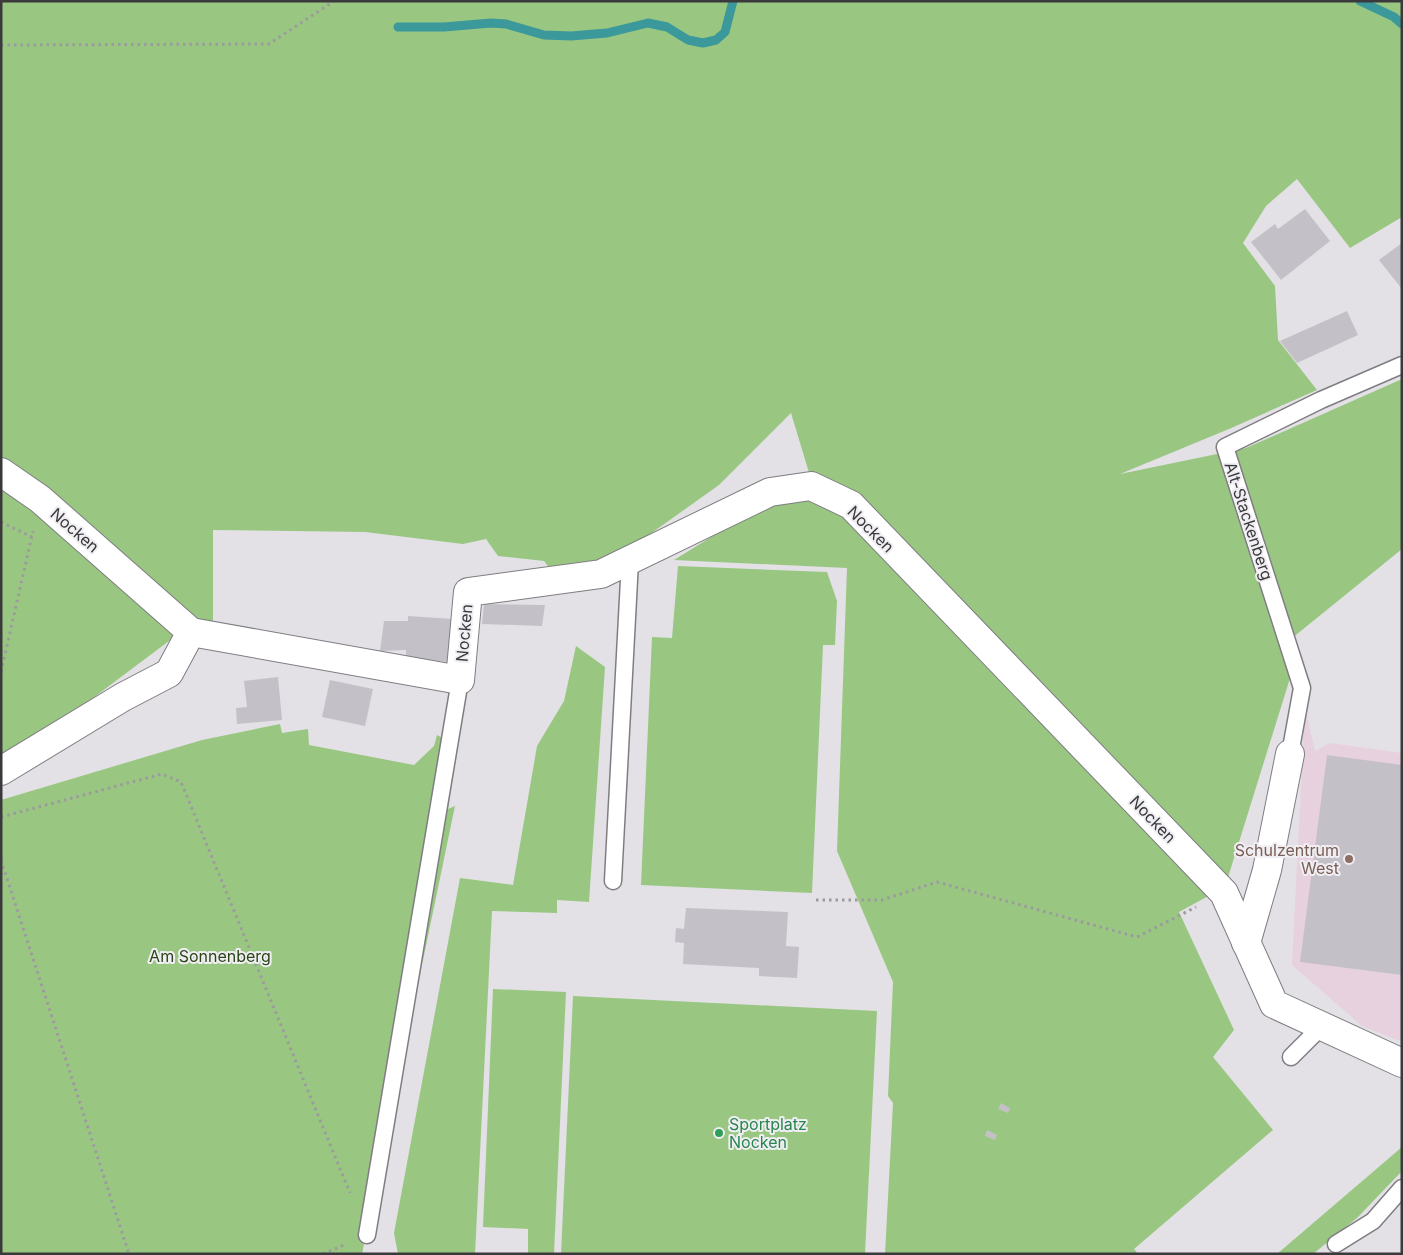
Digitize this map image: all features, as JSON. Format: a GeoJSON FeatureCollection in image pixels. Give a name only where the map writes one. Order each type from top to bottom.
{"type":"FeatureCollection","features":[{"type":"Feature","properties":{"kind":"street","name":"Nocken"},"geometry":{"type":"LineString","coordinates":[[1,472],[40,498],[191,632],[460,680],[468,592],[601,574],[770,492],[811,486],[850,505],[1224,893],[1274,1004],[1402,1063]]}},
{"type":"Feature","properties":{"kind":"street"},"geometry":{"type":"LineString","coordinates":[[1,771],[123,697],[169,673],[191,632]]}},
{"type":"Feature","properties":{"kind":"street"},"geometry":{"type":"LineString","coordinates":[[1246,943],[1267,870],[1290,754]]}},
{"type":"Feature","properties":{"kind":"lane","name":"Alt-Stackenberg"},"geometry":{"type":"LineString","coordinates":[[1290,754],[1302,688],[1225,446],[1321,400],[1402,365]]}},
{"type":"Feature","properties":{"kind":"lane"},"geometry":{"type":"LineString","coordinates":[[613,881],[630,561]]}},
{"type":"Feature","properties":{"kind":"lane"},"geometry":{"type":"LineString","coordinates":[[367,1235],[460,680]]}},
{"type":"Feature","properties":{"kind":"lane"},"geometry":{"type":"LineString","coordinates":[[1291,1057],[1322,1026]]}},
{"type":"Feature","properties":{"kind":"lane"},"geometry":{"type":"LineString","coordinates":[[1336,1244],[1373,1221],[1402,1188]]}},
{"type":"Feature","properties":{"kind":"path"},"geometry":{"type":"LineString","coordinates":[[1,45],[268,44],[334,1]]}},
{"type":"Feature","properties":{"kind":"path"},"geometry":{"type":"LineString","coordinates":[[1,672],[40,498]]}},
{"type":"Feature","properties":{"kind":"path"},"geometry":{"type":"LineString","coordinates":[[1,522],[32,537]]}},
{"type":"Feature","properties":{"kind":"path"},"geometry":{"type":"LineString","coordinates":[[1,817],[162,774],[181,782],[367,1235]]}},
{"type":"Feature","properties":{"kind":"path"},"geometry":{"type":"LineString","coordinates":[[1,860],[129,1254]]}},
{"type":"Feature","properties":{"kind":"path"},"geometry":{"type":"LineString","coordinates":[[816,900],[882,900],[937,882],[1137,937],[1224,893]]}},
{"type":"Feature","properties":{"kind":"shaded area","name":"Schulzentrum West"},"geometry":{"type":"Polygon","coordinates":[[[1305,708],[1315,751],[1330,743],[1402,753],[1402,1042],[1362,1026],[1292,965],[1305,708]]]}},
{"type":"Feature","properties":{"kind":"green space"},"geometry":{"type":"Polygon","coordinates":[[[1,1],[1402,1],[1402,217],[1350,248],[1297,179],[1266,206],[1243,243],[1275,286],[1278,340],[1317,390],[1120,474],[1246,448],[1402,379],[1402,549],[1286,643],[1291,675],[1225,887],[1179,912],[1234,1030],[1213,1057],[1273,1130],[1134,1249],[1138,1254],[885,1254],[893,1103],[888,1096],[893,982],[837,851],[847,568],[674,560],[810,476],[791,413],[719,485],[622,554],[552,571],[544,561],[498,556],[486,539],[463,544],[365,532],[213,530],[213,631],[1,467],[1,1]]]}},
{"type":"Feature","properties":{"kind":"green space"},"geometry":{"type":"Polygon","coordinates":[[[1,479],[177,635],[1,767],[1,479]]]}},
{"type":"Feature","properties":{"kind":"green space"},"geometry":{"type":"Polygon","coordinates":[[[678,566],[827,572],[837,601],[835,645],[823,645],[812,893],[641,885],[652,637],[672,638],[678,566]]]}},
{"type":"Feature","properties":{"kind":"green space"},"geometry":{"type":"Polygon","coordinates":[[[576,646],[605,667],[589,902],[557,900],[557,913],[492,911],[475,1254],[398,1254],[394,1233],[460,878],[513,885],[537,746],[564,701],[576,646]]]}},
{"type":"Feature","properties":{"kind":"green space","name":"Am Sonnenberg"},"geometry":{"type":"Polygon","coordinates":[[[280,724],[282,733],[308,729],[309,745],[414,765],[434,746],[437,735],[458,746],[448,809],[455,806],[362,1254],[1,1254],[1,800],[202,740],[280,724]]]}},
{"type":"Feature","properties":{"kind":"green space"},"geometry":{"type":"Polygon","coordinates":[[[493,989],[566,992],[554,1254],[528,1254],[528,1229],[483,1227],[493,989]]]}},
{"type":"Feature","properties":{"kind":"green space","name":"Sportplatz Nocken"},"geometry":{"type":"Polygon","coordinates":[[[573,996],[877,1011],[865,1254],[561,1254],[573,996]]]}},
{"type":"Feature","properties":{"kind":"green space"},"geometry":{"type":"Polygon","coordinates":[[[1402,1147],[1402,1171],[1358,1217],[1313,1254],[1277,1254],[1402,1147]]]}},
{"type":"Feature","properties":{"kind":"building"},"geometry":{"type":"Polygon","coordinates":[[[1305,209],[1330,241],[1281,280],[1251,242],[1275,224],[1278,229],[1305,209]]]}},
{"type":"Feature","properties":{"kind":"building"},"geometry":{"type":"Polygon","coordinates":[[[1402,243],[1402,289],[1379,260],[1402,243]]]}},
{"type":"Feature","properties":{"kind":"building"},"geometry":{"type":"Polygon","coordinates":[[[1347,311],[1358,335],[1297,363],[1280,341],[1347,311]]]}},
{"type":"Feature","properties":{"kind":"building"},"geometry":{"type":"Polygon","coordinates":[[[484,604],[545,605],[542,626],[482,624],[484,604]]]}},
{"type":"Feature","properties":{"kind":"building"},"geometry":{"type":"Polygon","coordinates":[[[408,616],[453,619],[449,662],[406,658],[406,650],[380,651],[384,621],[408,621],[408,616]]]}},
{"type":"Feature","properties":{"kind":"building"},"geometry":{"type":"Polygon","coordinates":[[[278,677],[282,720],[237,724],[236,708],[247,707],[244,681],[278,677]]]}},
{"type":"Feature","properties":{"kind":"building"},"geometry":{"type":"Polygon","coordinates":[[[330,680],[373,689],[365,726],[322,717],[330,680]]]}},
{"type":"Feature","properties":{"kind":"building","name":"Schulzentrum West"},"geometry":{"type":"Polygon","coordinates":[[[1327,755],[1402,765],[1402,975],[1300,962],[1327,755]]]}},
{"type":"Feature","properties":{"kind":"building"},"geometry":{"type":"Polygon","coordinates":[[[686,908],[788,912],[786,946],[799,947],[797,978],[759,976],[759,968],[683,964],[684,943],[675,942],[676,928],[684,929],[686,908]]]}},
{"type":"Feature","properties":{"kind":"building"},"geometry":{"type":"Polygon","coordinates":[[[1001,1103],[1010,1108],[1008,1113],[998,1109],[1001,1103]]]}},
{"type":"Feature","properties":{"kind":"building"},"geometry":{"type":"Polygon","coordinates":[[[987,1130],[997,1135],[995,1140],[985,1136],[987,1130]]]}},
{"type":"Feature","properties":{"kind":"waterway"},"geometry":{"type":"LineString","coordinates":[[398,27],[444,27],[491,23],[506,24],[544,35],[571,36],[607,33],[648,23],[667,27],[688,40],[703,43],[716,40],[725,32],[733,1]]}},
{"type":"Feature","properties":{"kind":"waterway"},"geometry":{"type":"LineString","coordinates":[[1360,1],[1394,17],[1402,24]]}},
{"type":"Feature","properties":{"kind":"place","name":"Schulzentrum West"},"geometry":{"type":"Point","coordinates":[1349,859]}},
{"type":"Feature","properties":{"kind":"place","name":"Sportplatz Nocken"},"geometry":{"type":"Point","coordinates":[719,1133]}}]}
